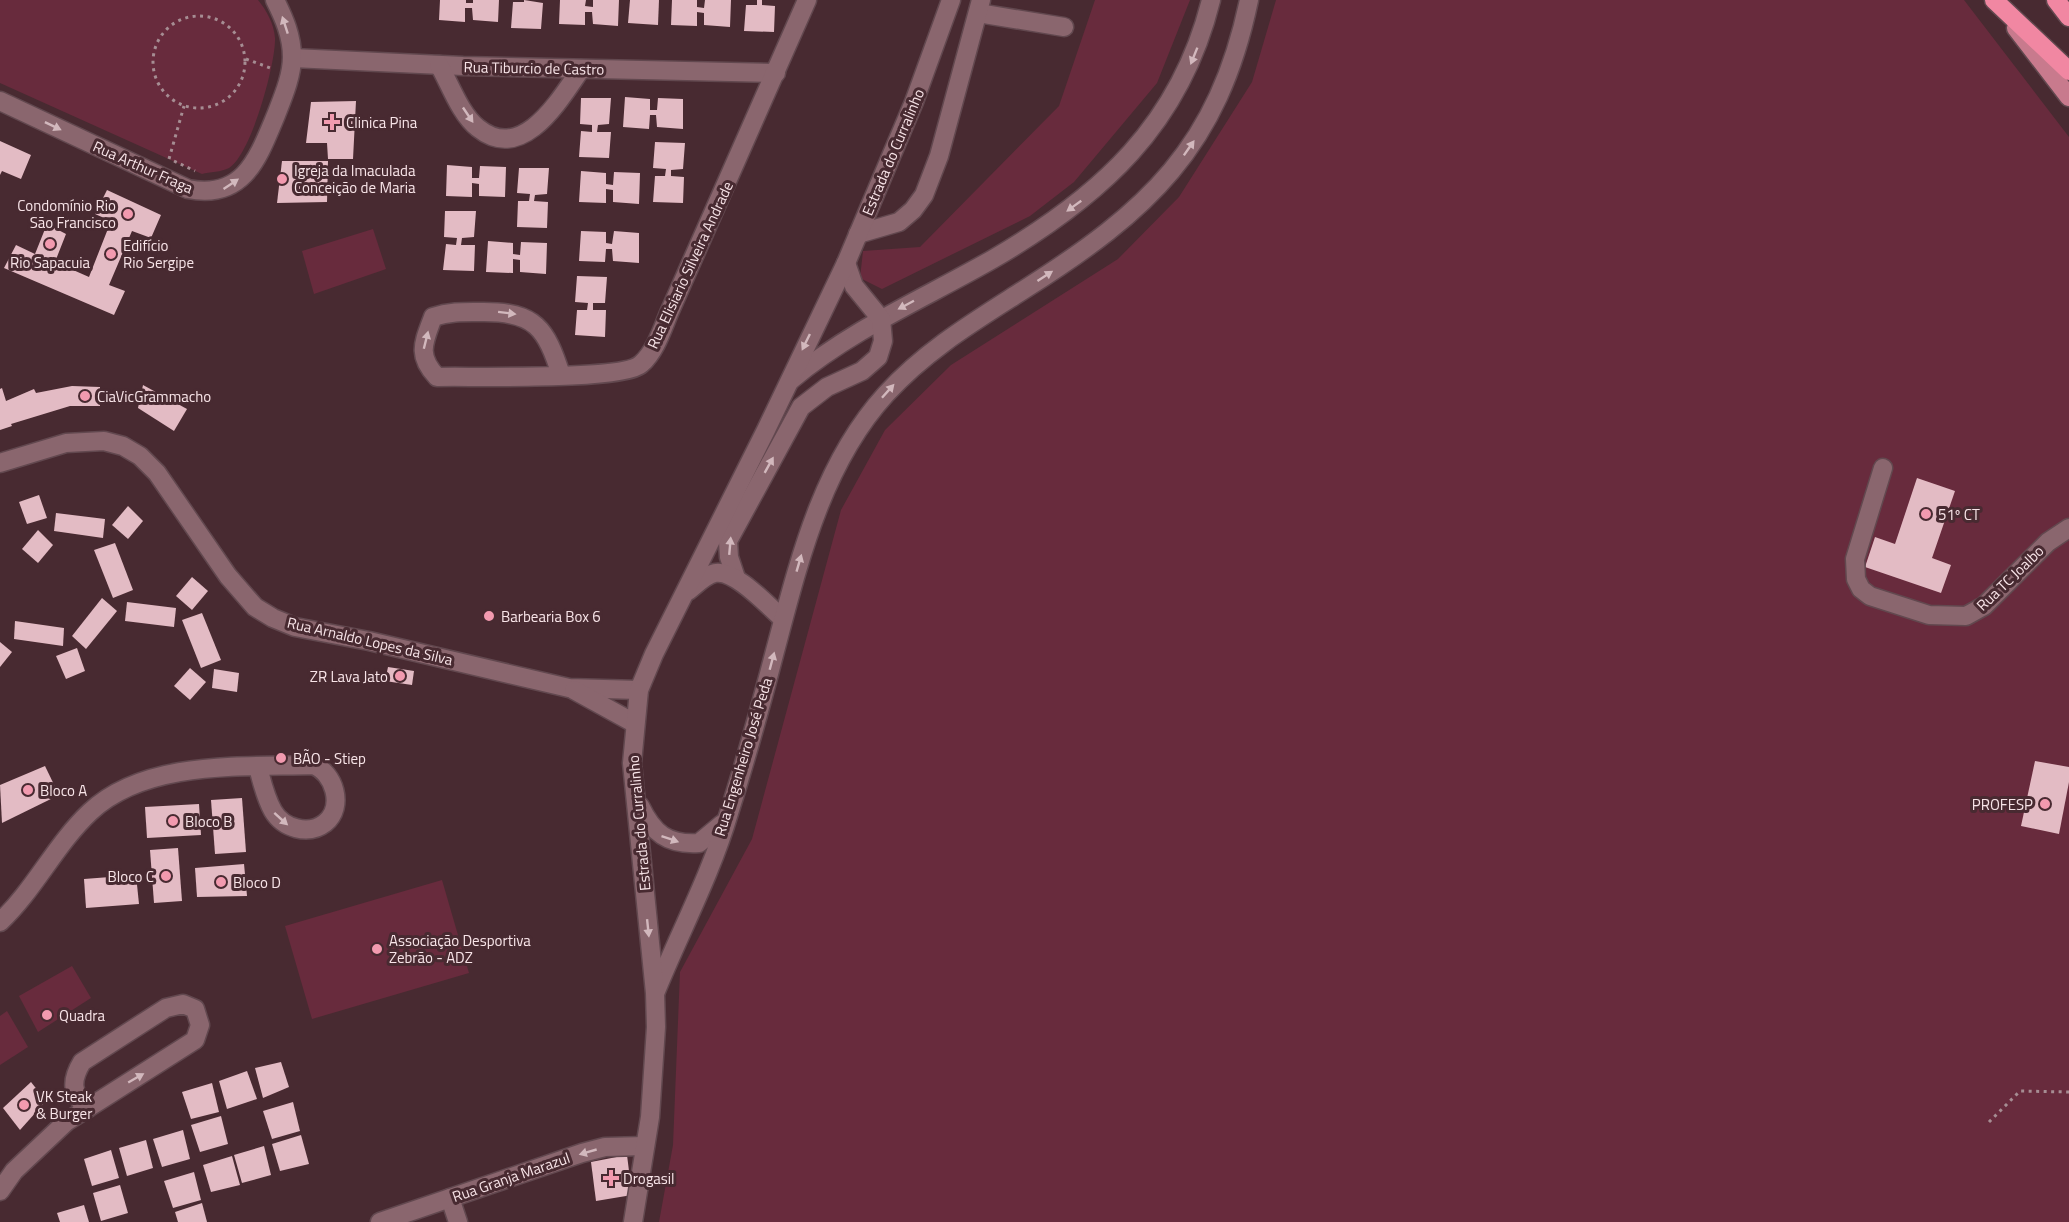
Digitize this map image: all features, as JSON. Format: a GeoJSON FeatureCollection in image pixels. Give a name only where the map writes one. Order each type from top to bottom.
{"type":"FeatureCollection","features":[{"type":"Feature","properties":{"kind":"highway"},"geometry":{"type":"LineString","coordinates":[[1995,0],[2069,71]]}},
{"type":"Feature","properties":{"kind":"highway"},"geometry":{"type":"LineString","coordinates":[[2056,0],[2069,17]]}},
{"type":"Feature","properties":{"kind":"main road"},"geometry":{"type":"LineString","coordinates":[[1995,0],[2069,97]]}},
{"type":"Feature","properties":{"kind":"street","name":"Rua Arthur Fraga"},"geometry":{"type":"LineString","coordinates":[[0,100],[188,189],[206,193],[222,190],[243,176],[253,165],[285,92],[292,58],[287,24],[275,0]]}},
{"type":"Feature","properties":{"kind":"street","name":"Rua Elisiario Silveira Andrade"},"geometry":{"type":"LineString","coordinates":[[561,375],[549,341],[539,327],[525,316],[508,312],[449,312],[434,317],[422,346],[426,366],[437,377],[561,375],[627,371],[640,366],[652,351],[807,0]]}},
{"type":"Feature","properties":{"kind":"street","name":"Estrada do Curralinho"},"geometry":{"type":"LineString","coordinates":[[633,1222],[656,1054],[655,993],[632,763],[634,723],[639,690],[682,595],[729,505],[846,264],[914,102],[951,0]]}},
{"type":"Feature","properties":{"kind":"street"},"geometry":{"type":"LineString","coordinates":[[787,384],[817,359],[882,319],[993,259],[1042,228],[1110,177],[1142,142],[1176,91],[1193,60],[1211,0]]}},
{"type":"Feature","properties":{"kind":"street","name":"Rua Engenheiro José Peda"},"geometry":{"type":"LineString","coordinates":[[655,993],[728,818],[783,619],[819,504],[838,464],[873,410],[921,358],[1092,245],[1123,222],[1157,190],[1192,144],[1218,100],[1244,26],[1249,0]]}},
{"type":"Feature","properties":{"kind":"street"},"geometry":{"type":"LineString","coordinates":[[858,234],[899,222],[913,210],[924,195],[939,156],[980,6],[1064,27]]}},
{"type":"Feature","properties":{"kind":"street","name":"Rua Tiburcio de Castro"},"geometry":{"type":"LineString","coordinates":[[292,58],[581,69],[776,73]]}},
{"type":"Feature","properties":{"kind":"street"},"geometry":{"type":"LineString","coordinates":[[439,64],[477,128],[501,137],[519,136],[535,128],[547,117],[581,69]]}},
{"type":"Feature","properties":{"kind":"street"},"geometry":{"type":"LineString","coordinates":[[736,578],[729,557],[728,541],[801,407],[827,387],[862,371],[878,357],[883,341],[882,319],[854,286],[846,264]]}},
{"type":"Feature","properties":{"kind":"street"},"geometry":{"type":"LineString","coordinates":[[827,300],[847,296],[862,298]]}},
{"type":"Feature","properties":{"kind":"street","name":"Rua Arnaldo Lopes da Silva"},"geometry":{"type":"LineString","coordinates":[[0,463],[76,442],[105,441],[123,446],[140,456],[157,473],[228,576],[255,607],[273,618],[295,627],[369,641],[569,688],[639,690]]}},
{"type":"Feature","properties":{"kind":"street","name":"Rua TC Joalbo"},"geometry":{"type":"LineString","coordinates":[[1884,468],[1855,559],[1856,579],[1861,589],[1870,596],[1929,615],[1966,616],[1984,606],[2048,542],[2069,528]]}},
{"type":"Feature","properties":{"kind":"street"},"geometry":{"type":"LineString","coordinates":[[682,595],[715,573],[726,573],[736,578],[783,619]]}},
{"type":"Feature","properties":{"kind":"street","name":"Rua Arnaldo Lopes da Silva"},"geometry":{"type":"LineString","coordinates":[[569,688],[634,723]]}},
{"type":"Feature","properties":{"kind":"street"},"geometry":{"type":"LineString","coordinates":[[0,922],[33,885],[90,812],[113,794],[158,776],[258,767],[313,765],[321,768],[329,776],[335,801],[332,814],[325,823],[311,828],[296,829],[284,824],[274,813],[267,798],[258,767]]}},
{"type":"Feature","properties":{"kind":"street"},"geometry":{"type":"LineString","coordinates":[[635,796],[651,827],[659,835],[671,841],[699,843],[710,836],[728,818]]}},
{"type":"Feature","properties":{"kind":"street"},"geometry":{"type":"LineString","coordinates":[[0,1191],[14,1171],[39,1145],[87,1108],[195,1040],[200,1025],[195,1009],[183,1004],[166,1008],[82,1062],[75,1073],[72,1087],[78,1100],[87,1108]]}},
{"type":"Feature","properties":{"kind":"street","name":"Rua Granja Marazul"},"geometry":{"type":"LineString","coordinates":[[380,1222],[597,1149],[645,1146]]}},
{"type":"Feature","properties":{"kind":"street"},"geometry":{"type":"LineString","coordinates":[[450,1198],[458,1222]]}},
{"type":"Feature","properties":{"kind":"path"},"geometry":{"type":"LineString","coordinates":[[192,16],[207,16],[221,21],[234,31],[242,44],[246,59],[244,74],[238,88],[228,99],[214,106],[199,109],[184,106],[171,99],[161,88],[154,74],[153,58],[157,44],[171,26],[192,16]]}},
{"type":"Feature","properties":{"kind":"path"},"geometry":{"type":"LineString","coordinates":[[269,79],[273,69],[273,58]]}},
{"type":"Feature","properties":{"kind":"path"},"geometry":{"type":"LineString","coordinates":[[246,59],[273,69]]}},
{"type":"Feature","properties":{"kind":"path"},"geometry":{"type":"LineString","coordinates":[[169,159],[184,106]]}},
{"type":"Feature","properties":{"kind":"path"},"geometry":{"type":"LineString","coordinates":[[159,154],[202,174]]}},
{"type":"Feature","properties":{"kind":"path"},"geometry":{"type":"LineString","coordinates":[[1989,1122],[2020,1091],[2069,1092]]}},
{"type":"Feature","properties":{"kind":"shaded area"},"geometry":{"type":"Polygon","coordinates":[[[0,0],[258,0],[267,13],[275,38],[267,87],[246,146],[229,168],[202,174],[0,83],[0,0]]]}},
{"type":"Feature","properties":{"kind":"shaded area"},"geometry":{"type":"Polygon","coordinates":[[[1095,0],[1190,0],[1157,83],[1074,182],[1030,216],[882,289],[860,278],[863,251],[920,247],[1059,106],[1095,0]]]}},
{"type":"Feature","properties":{"kind":"shaded area"},"geometry":{"type":"Polygon","coordinates":[[[1276,0],[1964,0],[2069,137],[2069,1222],[659,1222],[673,1145],[680,972],[752,839],[841,510],[885,430],[951,365],[1118,259],[1179,197],[1252,82],[1276,0]]]}},
{"type":"Feature","properties":{"kind":"shaded area"},"geometry":{"type":"Polygon","coordinates":[[[373,229],[386,269],[314,294],[302,251],[373,229]]]}},
{"type":"Feature","properties":{"kind":"shaded area","name":"Associação Desportiva Zebrão - ADZ"},"geometry":{"type":"Polygon","coordinates":[[[442,880],[469,973],[312,1019],[285,926],[442,880]]]}},
{"type":"Feature","properties":{"kind":"shaded area","name":"Quadra"},"geometry":{"type":"Polygon","coordinates":[[[72,966],[91,998],[38,1032],[19,996],[72,966]]]}},
{"type":"Feature","properties":{"kind":"shaded area"},"geometry":{"type":"Polygon","coordinates":[[[7,1011],[28,1047],[0,1065],[0,1016],[7,1011]]]}},
{"type":"Feature","properties":{"kind":"building"},"geometry":{"type":"Polygon","coordinates":[[[440,0],[466,0],[466,3],[473,3],[473,0],[499,0],[498,22],[473,20],[472,8],[465,8],[465,22],[439,20],[440,0]]]}},
{"type":"Feature","properties":{"kind":"building"},"geometry":{"type":"Polygon","coordinates":[[[524,0],[543,3],[541,29],[511,28],[513,2],[524,2],[524,0]]]}},
{"type":"Feature","properties":{"kind":"building"},"geometry":{"type":"Polygon","coordinates":[[[560,0],[586,0],[585,6],[593,7],[593,0],[619,0],[618,26],[593,24],[592,12],[585,12],[585,25],[559,24],[560,0]]]}},
{"type":"Feature","properties":{"kind":"building"},"geometry":{"type":"Polygon","coordinates":[[[630,0],[659,0],[658,25],[628,23],[630,0]]]}},
{"type":"Feature","properties":{"kind":"building"},"geometry":{"type":"Polygon","coordinates":[[[672,0],[697,0],[697,7],[704,8],[705,0],[731,0],[730,27],[704,25],[704,13],[697,12],[697,26],[671,25],[672,0]]]}},
{"type":"Feature","properties":{"kind":"building"},"geometry":{"type":"Polygon","coordinates":[[[757,0],[762,0],[762,5],[775,6],[774,32],[744,31],[746,5],[757,5],[757,0]]]}},
{"type":"Feature","properties":{"kind":"building"},"geometry":{"type":"Polygon","coordinates":[[[625,97],[650,99],[650,110],[657,110],[658,98],[683,99],[683,129],[657,127],[656,115],[650,115],[649,129],[623,127],[625,97]]]}},
{"type":"Feature","properties":{"kind":"building"},"geometry":{"type":"Polygon","coordinates":[[[581,98],[611,98],[609,124],[598,125],[597,132],[611,132],[609,158],[579,157],[581,131],[592,132],[592,125],[580,124],[581,98]]]}},
{"type":"Feature","properties":{"kind":"building","name":"Clinica Pina"},"geometry":{"type":"Polygon","coordinates":[[[356,101],[353,159],[328,159],[327,143],[306,143],[311,102],[356,101]]]}},
{"type":"Feature","properties":{"kind":"building"},"geometry":{"type":"Polygon","coordinates":[[[0,141],[31,155],[21,179],[2,171],[0,175],[0,141]]]}},
{"type":"Feature","properties":{"kind":"building"},"geometry":{"type":"Polygon","coordinates":[[[655,142],[685,143],[683,169],[671,170],[671,176],[684,177],[683,203],[653,202],[655,176],[665,176],[666,169],[653,168],[655,142]]]}},
{"type":"Feature","properties":{"kind":"building"},"geometry":{"type":"Polygon","coordinates":[[[282,161],[328,161],[327,202],[277,203],[282,161]]]}},
{"type":"Feature","properties":{"kind":"building"},"geometry":{"type":"Polygon","coordinates":[[[447,165],[472,167],[472,178],[479,178],[480,166],[506,167],[505,197],[479,196],[479,184],[472,183],[472,197],[446,196],[447,165]]]}},
{"type":"Feature","properties":{"kind":"building"},"geometry":{"type":"Polygon","coordinates":[[[519,168],[549,168],[547,194],[535,195],[534,201],[548,202],[547,228],[517,227],[518,201],[529,201],[530,194],[517,193],[519,168]]]}},
{"type":"Feature","properties":{"kind":"building"},"geometry":{"type":"Polygon","coordinates":[[[581,171],[606,173],[606,184],[613,185],[614,172],[640,173],[639,204],[613,202],[613,190],[606,189],[606,203],[579,202],[581,171]]]}},
{"type":"Feature","properties":{"kind":"building"},"geometry":{"type":"Polygon","coordinates":[[[107,190],[161,215],[151,238],[132,231],[109,285],[125,291],[114,315],[4,268],[16,245],[35,254],[47,224],[66,234],[55,262],[89,277],[111,221],[95,214],[107,190]]]}},
{"type":"Feature","properties":{"kind":"building"},"geometry":{"type":"Polygon","coordinates":[[[445,211],[476,211],[474,237],[462,238],[461,245],[475,245],[474,271],[443,270],[446,244],[456,245],[457,238],[444,237],[445,211]]]}},
{"type":"Feature","properties":{"kind":"building"},"geometry":{"type":"Polygon","coordinates":[[[581,231],[606,232],[606,243],[612,244],[614,231],[639,233],[639,263],[613,261],[612,249],[606,249],[605,262],[579,261],[581,231]]]}},
{"type":"Feature","properties":{"kind":"building"},"geometry":{"type":"Polygon","coordinates":[[[488,241],[513,243],[513,254],[520,255],[521,242],[547,243],[546,274],[520,272],[520,260],[513,259],[513,273],[486,272],[488,241]]]}},
{"type":"Feature","properties":{"kind":"building"},"geometry":{"type":"Polygon","coordinates":[[[577,276],[607,277],[605,303],[593,303],[593,310],[606,310],[605,337],[575,335],[577,310],[587,310],[588,303],[575,302],[577,276]]]}},
{"type":"Feature","properties":{"kind":"building"},"geometry":{"type":"Polygon","coordinates":[[[143,385],[187,409],[174,431],[138,408],[143,385]]]}},
{"type":"Feature","properties":{"kind":"building"},"geometry":{"type":"Polygon","coordinates":[[[72,386],[100,387],[100,406],[70,406],[11,424],[12,426],[0,430],[0,389],[2,388],[6,401],[34,389],[36,393],[72,386]]]}},
{"type":"Feature","properties":{"kind":"building","name":"51º CT"},"geometry":{"type":"Polygon","coordinates":[[[1917,478],[1955,491],[1932,558],[1951,565],[1941,593],[1865,567],[1875,537],[1895,544],[1917,478]]]}},
{"type":"Feature","properties":{"kind":"building"},"geometry":{"type":"Polygon","coordinates":[[[39,495],[47,518],[27,524],[19,502],[39,495]]]}},
{"type":"Feature","properties":{"kind":"building"},"geometry":{"type":"Polygon","coordinates":[[[128,506],[143,521],[128,539],[112,525],[128,506]]]}},
{"type":"Feature","properties":{"kind":"building"},"geometry":{"type":"Polygon","coordinates":[[[56,513],[105,519],[103,538],[54,531],[56,513]]]}},
{"type":"Feature","properties":{"kind":"building"},"geometry":{"type":"Polygon","coordinates":[[[38,530],[53,545],[38,563],[22,549],[38,530]]]}},
{"type":"Feature","properties":{"kind":"building"},"geometry":{"type":"Polygon","coordinates":[[[115,543],[133,590],[113,598],[94,550],[115,543]]]}},
{"type":"Feature","properties":{"kind":"building"},"geometry":{"type":"Polygon","coordinates":[[[192,577],[208,591],[192,610],[176,596],[192,577]]]}},
{"type":"Feature","properties":{"kind":"building"},"geometry":{"type":"Polygon","coordinates":[[[102,598],[117,611],[86,649],[72,636],[102,598]]]}},
{"type":"Feature","properties":{"kind":"building"},"geometry":{"type":"Polygon","coordinates":[[[127,602],[176,608],[174,627],[125,621],[127,602]]]}},
{"type":"Feature","properties":{"kind":"building"},"geometry":{"type":"Polygon","coordinates":[[[202,613],[221,660],[201,668],[182,620],[202,613]]]}},
{"type":"Feature","properties":{"kind":"building"},"geometry":{"type":"Polygon","coordinates":[[[15,621],[64,628],[63,646],[14,639],[15,621]]]}},
{"type":"Feature","properties":{"kind":"building"},"geometry":{"type":"Polygon","coordinates":[[[0,642],[12,652],[0,667],[0,642]]]}},
{"type":"Feature","properties":{"kind":"building"},"geometry":{"type":"Polygon","coordinates":[[[77,648],[85,671],[66,679],[56,656],[77,648]]]}},
{"type":"Feature","properties":{"kind":"building","name":"ZR Lava Jato"},"geometry":{"type":"Polygon","coordinates":[[[388,667],[414,671],[412,685],[385,681],[388,667]]]}},
{"type":"Feature","properties":{"kind":"building"},"geometry":{"type":"Polygon","coordinates":[[[190,668],[206,682],[190,700],[174,686],[190,668]]]}},
{"type":"Feature","properties":{"kind":"building"},"geometry":{"type":"Polygon","coordinates":[[[214,669],[239,673],[237,692],[212,688],[214,669]]]}},
{"type":"Feature","properties":{"kind":"building","name":"PROFESP"},"geometry":{"type":"Polygon","coordinates":[[[2035,761],[2069,767],[2069,782],[2059,834],[2021,826],[2035,761]]]}},
{"type":"Feature","properties":{"kind":"building","name":"Bloco A"},"geometry":{"type":"Polygon","coordinates":[[[45,766],[59,795],[2,823],[0,785],[45,766]]]}},
{"type":"Feature","properties":{"kind":"building"},"geometry":{"type":"Polygon","coordinates":[[[242,798],[246,852],[215,854],[211,800],[242,798]]]}},
{"type":"Feature","properties":{"kind":"building","name":"Bloco B"},"geometry":{"type":"Polygon","coordinates":[[[199,804],[201,835],[147,838],[145,807],[199,804]]]}},
{"type":"Feature","properties":{"kind":"building","name":"Bloco C"},"geometry":{"type":"Polygon","coordinates":[[[178,848],[182,901],[154,903],[150,850],[178,848]]]}},
{"type":"Feature","properties":{"kind":"building","name":"Bloco D"},"geometry":{"type":"Polygon","coordinates":[[[244,864],[247,896],[197,897],[195,868],[244,864]]]}},
{"type":"Feature","properties":{"kind":"building"},"geometry":{"type":"Polygon","coordinates":[[[136,875],[139,904],[86,908],[84,879],[136,875]]]}},
{"type":"Feature","properties":{"kind":"building"},"geometry":{"type":"Polygon","coordinates":[[[281,1062],[289,1087],[263,1098],[255,1068],[281,1062]]]}},
{"type":"Feature","properties":{"kind":"building"},"geometry":{"type":"Polygon","coordinates":[[[247,1071],[257,1099],[227,1109],[219,1081],[247,1071]]]}},
{"type":"Feature","properties":{"kind":"building","name":"VK Steak & Burger"},"geometry":{"type":"Polygon","coordinates":[[[31,1082],[46,1101],[20,1130],[3,1108],[31,1082]]]}},
{"type":"Feature","properties":{"kind":"building"},"geometry":{"type":"Polygon","coordinates":[[[212,1083],[219,1112],[191,1119],[182,1092],[212,1083]]]}},
{"type":"Feature","properties":{"kind":"building"},"geometry":{"type":"Polygon","coordinates":[[[293,1102],[300,1131],[272,1139],[263,1111],[293,1102]]]}},
{"type":"Feature","properties":{"kind":"building"},"geometry":{"type":"Polygon","coordinates":[[[221,1116],[228,1144],[200,1152],[191,1125],[221,1116]]]}},
{"type":"Feature","properties":{"kind":"building"},"geometry":{"type":"Polygon","coordinates":[[[183,1130],[190,1159],[162,1167],[153,1139],[183,1130]]]}},
{"type":"Feature","properties":{"kind":"building"},"geometry":{"type":"Polygon","coordinates":[[[301,1135],[309,1164],[280,1171],[272,1144],[301,1135]]]}},
{"type":"Feature","properties":{"kind":"building"},"geometry":{"type":"Polygon","coordinates":[[[146,1140],[153,1168],[127,1176],[119,1148],[146,1140]]]}},
{"type":"Feature","properties":{"kind":"building"},"geometry":{"type":"Polygon","coordinates":[[[264,1146],[271,1175],[242,1183],[234,1155],[264,1146]]]}},
{"type":"Feature","properties":{"kind":"building"},"geometry":{"type":"Polygon","coordinates":[[[111,1150],[119,1178],[92,1186],[84,1159],[111,1150]]]}},
{"type":"Feature","properties":{"kind":"building","name":"Drogasil"},"geometry":{"type":"Polygon","coordinates":[[[627,1155],[632,1195],[596,1201],[591,1162],[627,1155]]]}},
{"type":"Feature","properties":{"kind":"building"},"geometry":{"type":"Polygon","coordinates":[[[232,1156],[240,1185],[211,1192],[203,1165],[232,1156]]]}},
{"type":"Feature","properties":{"kind":"building"},"geometry":{"type":"Polygon","coordinates":[[[194,1172],[201,1200],[173,1208],[164,1181],[194,1172]]]}},
{"type":"Feature","properties":{"kind":"building"},"geometry":{"type":"Polygon","coordinates":[[[120,1185],[128,1213],[101,1221],[93,1193],[120,1185]]]}},
{"type":"Feature","properties":{"kind":"building"},"geometry":{"type":"Polygon","coordinates":[[[202,1203],[207,1222],[178,1222],[175,1212],[202,1203]]]}},
{"type":"Feature","properties":{"kind":"building"},"geometry":{"type":"Polygon","coordinates":[[[84,1205],[89,1222],[60,1222],[57,1213],[84,1205]]]}},
{"type":"Feature","properties":{"kind":"place","name":"Clinica Pina"},"geometry":{"type":"Point","coordinates":[332,122]}},
{"type":"Feature","properties":{"kind":"place","name":"Igreja da Imaculada Conceição de Maria"},"geometry":{"type":"Point","coordinates":[282,179]}},
{"type":"Feature","properties":{"kind":"place","name":"Condomínio Rio São Francisco"},"geometry":{"type":"Point","coordinates":[128,214]}},
{"type":"Feature","properties":{"kind":"place","name":"Rio Sapacuia"},"geometry":{"type":"Point","coordinates":[50,244]}},
{"type":"Feature","properties":{"kind":"place","name":"Edifício Rio Sergipe"},"geometry":{"type":"Point","coordinates":[111,254]}},
{"type":"Feature","properties":{"kind":"place","name":"CiaVicGrammacho"},"geometry":{"type":"Point","coordinates":[85,396]}},
{"type":"Feature","properties":{"kind":"place","name":"51º CT"},"geometry":{"type":"Point","coordinates":[1926,514]}},
{"type":"Feature","properties":{"kind":"place","name":"Barbearia Box 6"},"geometry":{"type":"Point","coordinates":[489,616]}},
{"type":"Feature","properties":{"kind":"place","name":"ZR Lava Jato"},"geometry":{"type":"Point","coordinates":[400,676]}},
{"type":"Feature","properties":{"kind":"place","name":"BÃO - Stiep"},"geometry":{"type":"Point","coordinates":[281,758]}},
{"type":"Feature","properties":{"kind":"place","name":"Bloco A"},"geometry":{"type":"Point","coordinates":[28,790]}},
{"type":"Feature","properties":{"kind":"place","name":"PROFESP"},"geometry":{"type":"Point","coordinates":[2045,804]}},
{"type":"Feature","properties":{"kind":"place","name":"Bloco B"},"geometry":{"type":"Point","coordinates":[173,821]}},
{"type":"Feature","properties":{"kind":"place","name":"Bloco C"},"geometry":{"type":"Point","coordinates":[166,876]}},
{"type":"Feature","properties":{"kind":"place","name":"Bloco D"},"geometry":{"type":"Point","coordinates":[221,882]}},
{"type":"Feature","properties":{"kind":"place","name":"Associação Desportiva Zebrão - ADZ"},"geometry":{"type":"Point","coordinates":[377,949]}},
{"type":"Feature","properties":{"kind":"place","name":"Quadra"},"geometry":{"type":"Point","coordinates":[47,1015]}},
{"type":"Feature","properties":{"kind":"place","name":"VK Steak & Burger"},"geometry":{"type":"Point","coordinates":[24,1105]}},
{"type":"Feature","properties":{"kind":"place","name":"Drogasil"},"geometry":{"type":"Point","coordinates":[611,1178]}}]}
